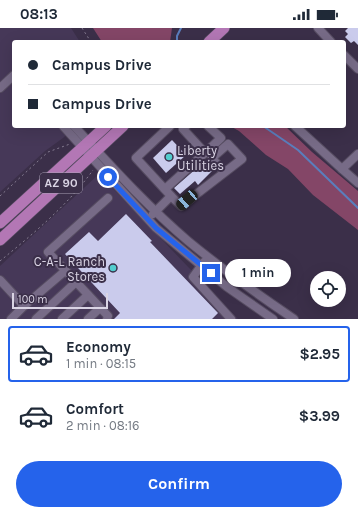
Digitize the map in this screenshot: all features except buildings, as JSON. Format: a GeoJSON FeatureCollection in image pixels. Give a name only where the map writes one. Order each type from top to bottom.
{"type":"FeatureCollection","features":[{"type":"Feature","properties":{"kind":"highway"},"geometry":{"type":"LineString","coordinates":[[211,40],[224,28]]}},
{"type":"Feature","properties":{"kind":"highway","name":"AZ 90"},"geometry":{"type":"LineString","coordinates":[[0,223],[82,143],[103,128]]}},
{"type":"Feature","properties":{"kind":"highway","name":"AZ 90"},"geometry":{"type":"LineString","coordinates":[[0,240],[95,157],[121,128]]}},
{"type":"Feature","properties":{"kind":"street"},"geometry":{"type":"LineString","coordinates":[[318,28],[329,40]]}},
{"type":"Feature","properties":{"kind":"street"},"geometry":{"type":"LineString","coordinates":[[346,57],[358,69]]}},
{"type":"Feature","properties":{"kind":"street"},"geometry":{"type":"LineString","coordinates":[[0,88],[12,77]]}},
{"type":"Feature","properties":{"kind":"street"},"geometry":{"type":"LineString","coordinates":[[64,128],[82,143],[95,157],[156,228],[238,295],[273,319]]}},
{"type":"Feature","properties":{"kind":"street"},"geometry":{"type":"LineString","coordinates":[[75,128],[82,143]]}},
{"type":"Feature","properties":{"kind":"street"},"geometry":{"type":"LineString","coordinates":[[168,128],[136,158],[181,206],[224,172]]}},
{"type":"Feature","properties":{"kind":"street"},"geometry":{"type":"LineString","coordinates":[[184,128],[205,153]]}},
{"type":"Feature","properties":{"kind":"street"},"geometry":{"type":"LineString","coordinates":[[165,189],[221,138],[210,128]]}},
{"type":"Feature","properties":{"kind":"street"},"geometry":{"type":"LineString","coordinates":[[297,128],[358,183]]}},
{"type":"Feature","properties":{"kind":"street"},"geometry":{"type":"LineString","coordinates":[[342,170],[358,154]]}},
{"type":"Feature","properties":{"kind":"street"},"geometry":{"type":"LineString","coordinates":[[95,157],[208,257],[246,286],[294,319]]}},
{"type":"Feature","properties":{"kind":"street"},"geometry":{"type":"LineString","coordinates":[[148,219],[171,196]]}},
{"type":"Feature","properties":{"kind":"street"},"geometry":{"type":"LineString","coordinates":[[107,319],[108,316],[48,252],[108,198]]}},
{"type":"Feature","properties":{"kind":"street"},"geometry":{"type":"LineString","coordinates":[[208,257],[193,277],[231,319]]}},
{"type":"Feature","properties":{"kind":"street"},"geometry":{"type":"LineString","coordinates":[[10,319],[66,271]]}},
{"type":"Feature","properties":{"kind":"street"},"geometry":{"type":"LineString","coordinates":[[0,280],[24,306]]}},
{"type":"Feature","properties":{"kind":"street"},"geometry":{"type":"LineString","coordinates":[[36,319],[76,282]]}},
{"type":"Feature","properties":{"kind":"street"},"geometry":{"type":"LineString","coordinates":[[62,319],[88,295]]}},
{"type":"Feature","properties":{"kind":"street"},"geometry":{"type":"LineString","coordinates":[[88,319],[100,308]]}},
{"type":"Feature","properties":{"kind":"path"},"geometry":{"type":"LineString","coordinates":[[82,28],[90,40]]}},
{"type":"Feature","properties":{"kind":"path"},"geometry":{"type":"LineString","coordinates":[[0,196],[48,152],[68,145],[82,143]]}},
{"type":"Feature","properties":{"kind":"path"},"geometry":{"type":"LineString","coordinates":[[0,261],[26,240],[69,199],[87,179],[95,157]]}},
{"type":"Feature","properties":{"kind":"shaded area"},"geometry":{"type":"Polygon","coordinates":[[[0,28],[71,28],[79,40],[12,40],[12,128],[73,128],[0,192],[0,28]]]}},
{"type":"Feature","properties":{"kind":"shaded area"},"geometry":{"type":"Polygon","coordinates":[[[93,28],[172,28],[170,40],[101,40],[93,28]]]}},
{"type":"Feature","properties":{"kind":"shaded area"},"geometry":{"type":"Polygon","coordinates":[[[234,128],[287,128],[312,152],[358,191],[358,230],[313,195],[288,169],[266,155],[234,128]]]}},
{"type":"Feature","properties":{"kind":"shaded area"},"geometry":{"type":"Polygon","coordinates":[[[99,174],[238,319],[0,319],[0,266],[99,174]]]}},
{"type":"Feature","properties":{"kind":"waterway"},"geometry":{"type":"LineString","coordinates":[[177,40],[177,36],[181,28]]}},
{"type":"Feature","properties":{"kind":"waterway"},"geometry":{"type":"LineString","coordinates":[[266,128],[298,150],[358,208]]}},
{"type":"Feature","properties":{"kind":"place","name":"Liberty Utilities"},"geometry":{"type":"Point","coordinates":[169,157]}},
{"type":"Feature","properties":{"kind":"place","name":"C-A-L Ranch Stores"},"geometry":{"type":"Point","coordinates":[113,268]}},
{"type":"Feature","properties":{"kind":"route"},"geometry":{"type":"LineString","coordinates":[[108,177],[156,228],[211,273]]}}]}
